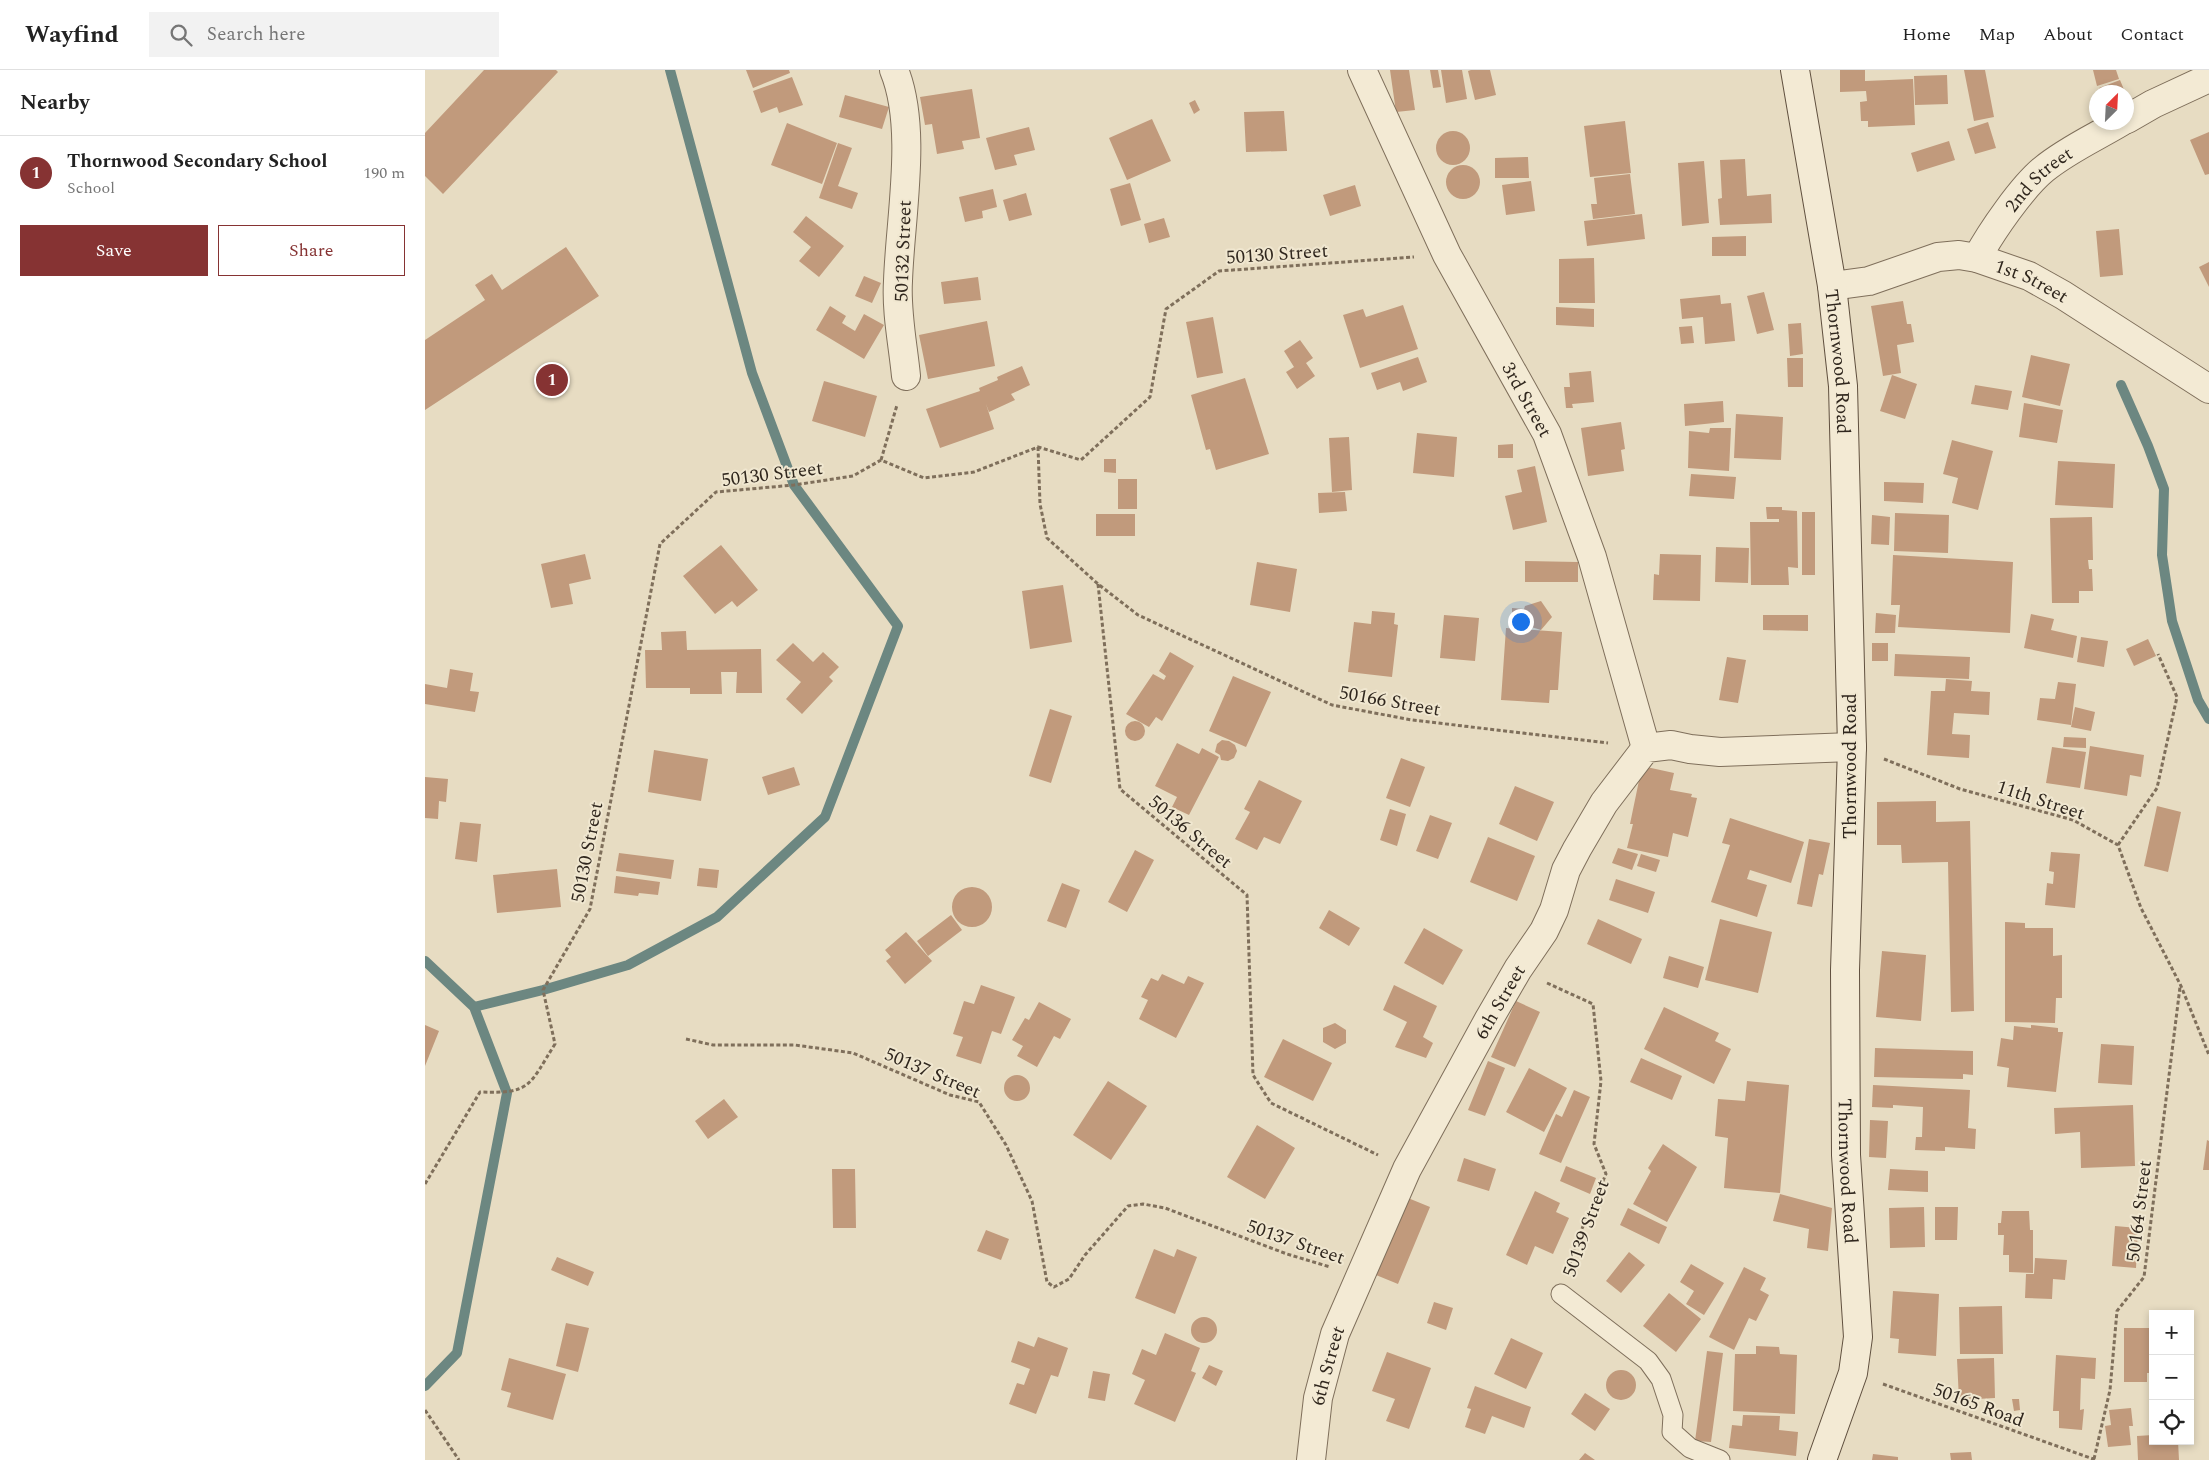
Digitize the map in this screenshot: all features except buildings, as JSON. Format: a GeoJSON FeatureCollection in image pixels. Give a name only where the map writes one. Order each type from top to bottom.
{"type":"FeatureCollection","features":[{"type":"Feature","properties":{"kind":"street","name":"50132 Street"},"geometry":{"type":"LineString","coordinates":[[894,70],[900,84],[906,125],[906,153],[897,284],[906,376]]}},
{"type":"Feature","properties":{"kind":"street","name":"3rd Street"},"geometry":{"type":"LineString","coordinates":[[1361,70],[1447,255],[1547,434],[1592,557],[1646,748]]}},
{"type":"Feature","properties":{"kind":"street","name":"Thornwood Road"},"geometry":{"type":"LineString","coordinates":[[1795,70],[1832,286],[1843,386],[1852,747],[1845,970],[1846,1155],[1858,1336],[1853,1373],[1823,1460]]}},
{"type":"Feature","properties":{"kind":"street"},"geometry":{"type":"LineString","coordinates":[[2134,115],[2209,78]]}},
{"type":"Feature","properties":{"kind":"street","name":"2nd Street"},"geometry":{"type":"LineString","coordinates":[[1977,258],[1987,238],[2043,170],[2056,160],[2107,130]]}},
{"type":"Feature","properties":{"kind":"street","name":"1st Street"},"geometry":{"type":"LineString","coordinates":[[1832,286],[1869,280],[1938,257],[1959,255],[1977,258],[2029,276],[2167,360],[2209,389]]}},
{"type":"Feature","properties":{"kind":"street"},"geometry":{"type":"LineString","coordinates":[[1646,748],[1671,745],[1720,752],[1852,747]]}},
{"type":"Feature","properties":{"kind":"street","name":"6th Street"},"geometry":{"type":"LineString","coordinates":[[1311,1460],[1318,1398],[1335,1334],[1407,1169],[1518,970],[1544,931],[1554,910],[1566,870],[1577,850],[1604,803],[1646,748]]}},
{"type":"Feature","properties":{"kind":"lane","name":"50139 Street"},"geometry":{"type":"LineString","coordinates":[[1561,1294],[1648,1361],[1661,1379],[1673,1415],[1672,1432],[1690,1448],[1720,1460]]}},
{"type":"Feature","properties":{"kind":"path","name":"50130 Street"},"geometry":{"type":"LineString","coordinates":[[1038,446],[1081,460],[1150,397],[1166,310],[1219,271],[1447,255]]}},
{"type":"Feature","properties":{"kind":"path"},"geometry":{"type":"LineString","coordinates":[[906,376],[881,460],[924,478],[974,472],[1038,446],[1040,504],[1047,538],[1098,584]]}},
{"type":"Feature","properties":{"kind":"path","name":"50130 Street"},"geometry":{"type":"LineString","coordinates":[[425,1184],[480,1092],[507,1093],[528,1086],[555,1044],[543,990],[590,909],[660,544],[716,492],[794,485],[853,476],[881,460]]}},
{"type":"Feature","properties":{"kind":"path","name":"50166 Street"},"geometry":{"type":"LineString","coordinates":[[1098,584],[1138,615],[1332,705],[1412,720],[1646,748]]}},
{"type":"Feature","properties":{"kind":"path","name":"50136 Street"},"geometry":{"type":"LineString","coordinates":[[1098,584],[1120,789],[1247,895],[1253,1075],[1271,1103],[1407,1169]]}},
{"type":"Feature","properties":{"kind":"path"},"geometry":{"type":"LineString","coordinates":[[2158,654],[2177,697],[2157,788],[2118,845],[2141,908],[2181,986],[2209,1055]]}},
{"type":"Feature","properties":{"kind":"path","name":"11th Street"},"geometry":{"type":"LineString","coordinates":[[1852,747],[1960,789],[2073,820],[2118,845]]}},
{"type":"Feature","properties":{"kind":"path","name":"50139 Street"},"geometry":{"type":"LineString","coordinates":[[1518,970],[1593,1004],[1601,1081],[1595,1144],[1606,1174],[1577,1240],[1561,1294]]}},
{"type":"Feature","properties":{"kind":"path","name":"50164 Street"},"geometry":{"type":"LineString","coordinates":[[2095,1459],[2110,1390],[2117,1311],[2144,1277],[2181,986]]}},
{"type":"Feature","properties":{"kind":"path","name":"50137 Street"},"geometry":{"type":"LineString","coordinates":[[686,1039],[713,1045],[795,1045],[853,1054],[950,1095],[979,1102],[1006,1145],[1032,1201],[1047,1282],[1054,1287],[1069,1279],[1085,1255],[1128,1206],[1143,1204],[1165,1208],[1287,1254],[1359,1276]]}},
{"type":"Feature","properties":{"kind":"path","name":"50165 Road"},"geometry":{"type":"LineString","coordinates":[[1853,1373],[2095,1459]]}},
{"type":"Feature","properties":{"kind":"path"},"geometry":{"type":"LineString","coordinates":[[425,1410],[459,1460]]}},
{"type":"Feature","properties":{"kind":"waterway"},"geometry":{"type":"LineString","coordinates":[[474,1007],[543,990],[628,965],[717,917],[825,817],[898,626],[794,485],[752,373],[670,70]]}},
{"type":"Feature","properties":{"kind":"waterway"},"geometry":{"type":"LineString","coordinates":[[2121,385],[2148,446],[2164,489],[2162,555],[2172,621],[2198,700],[2209,719]]}},
{"type":"Feature","properties":{"kind":"waterway"},"geometry":{"type":"LineString","coordinates":[[425,961],[474,1007],[507,1093],[457,1353],[425,1386]]}},
{"type":"Feature","properties":{"kind":"place","name":"Thornwood Secondary School"},"geometry":{"type":"Point","coordinates":[552,380]}}]}
